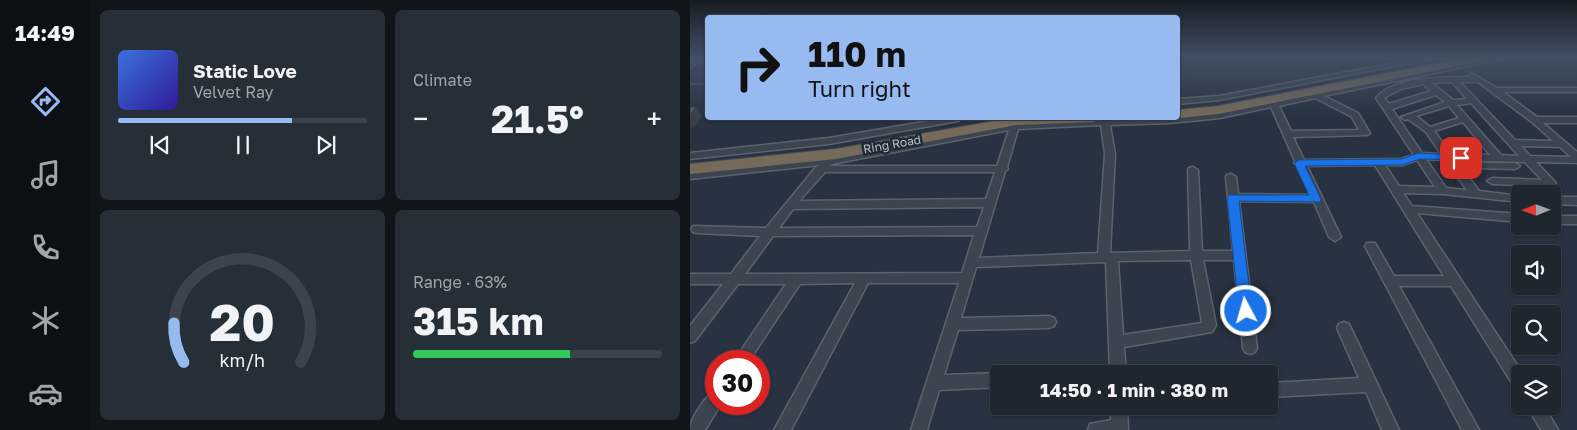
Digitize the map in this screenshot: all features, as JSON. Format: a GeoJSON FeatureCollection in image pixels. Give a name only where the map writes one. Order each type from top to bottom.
{"type":"FeatureCollection","features":[{"type":"Feature","properties":{"kind":"highway"},"geometry":{"type":"LineString","coordinates":[[1180,107],[1226,101],[1357,77]]}},
{"type":"Feature","properties":{"kind":"highway"},"geometry":{"type":"LineString","coordinates":[[1180,114],[1224,109],[1372,77]]}},
{"type":"Feature","properties":{"kind":"highway","name":"Ring Road"},"geometry":{"type":"LineString","coordinates":[[690,161],[834,145],[979,120]]}},
{"type":"Feature","properties":{"kind":"highway","name":"Ring Road"},"geometry":{"type":"LineString","coordinates":[[690,169],[833,157],[1016,124],[1100,120]]}},
{"type":"Feature","properties":{"kind":"street"},"geometry":{"type":"LineString","coordinates":[[1180,102],[1219,98],[1347,77]]}},
{"type":"Feature","properties":{"kind":"street"},"geometry":{"type":"LineString","coordinates":[[1180,118],[1200,118],[1274,105],[1317,96],[1387,77]]}},
{"type":"Feature","properties":{"kind":"street"},"geometry":{"type":"LineString","coordinates":[[1475,77],[1535,120],[1577,159]]}},
{"type":"Feature","properties":{"kind":"street"},"geometry":{"type":"LineString","coordinates":[[1444,191],[1380,98],[1383,94],[1409,85],[1425,82],[1453,79],[1479,80]]}},
{"type":"Feature","properties":{"kind":"street"},"geometry":{"type":"LineString","coordinates":[[1453,79],[1551,184],[1492,181]]}},
{"type":"Feature","properties":{"kind":"street"},"geometry":{"type":"LineString","coordinates":[[1425,82],[1451,103],[1498,158]]}},
{"type":"Feature","properties":{"kind":"street"},"geometry":{"type":"LineString","coordinates":[[1495,90],[1577,90]]}},
{"type":"Feature","properties":{"kind":"street"},"geometry":{"type":"LineString","coordinates":[[1386,108],[1436,92]]}},
{"type":"Feature","properties":{"kind":"street"},"geometry":{"type":"LineString","coordinates":[[1286,134],[1365,133],[1355,115],[1317,96]]}},
{"type":"Feature","properties":{"kind":"street"},"geometry":{"type":"LineString","coordinates":[[1394,120],[1451,103],[1471,100]]}},
{"type":"Feature","properties":{"kind":"street"},"geometry":{"type":"LineString","coordinates":[[1274,105],[1334,237]]}},
{"type":"Feature","properties":{"kind":"street"},"geometry":{"type":"LineString","coordinates":[[1410,116],[1429,130],[1475,194]]}},
{"type":"Feature","properties":{"kind":"street"},"geometry":{"type":"LineString","coordinates":[[1429,130],[1463,119]]}},
{"type":"Feature","properties":{"kind":"street"},"geometry":{"type":"LineString","coordinates":[[690,156],[829,141],[947,120]]}},
{"type":"Feature","properties":{"kind":"street"},"geometry":{"type":"LineString","coordinates":[[1100,120],[1110,154],[1108,258],[1117,365]]}},
{"type":"Feature","properties":{"kind":"street"},"geometry":{"type":"LineString","coordinates":[[1535,120],[1577,120]]}},
{"type":"Feature","properties":{"kind":"street"},"geometry":{"type":"LineString","coordinates":[[919,430],[1016,124]]}},
{"type":"Feature","properties":{"kind":"street"},"geometry":{"type":"LineString","coordinates":[[1512,143],[1562,144]]}},
{"type":"Feature","properties":{"kind":"street"},"geometry":{"type":"LineString","coordinates":[[1299,163],[1402,162],[1419,156],[1448,157],[1478,162],[1530,163],[1577,159]]}},
{"type":"Feature","properties":{"kind":"street"},"geometry":{"type":"LineString","coordinates":[[690,337],[790,205],[820,169],[833,157]]}},
{"type":"Feature","properties":{"kind":"street"},"geometry":{"type":"LineString","coordinates":[[690,176],[833,157]]}},
{"type":"Feature","properties":{"kind":"street"},"geometry":{"type":"LineString","coordinates":[[1478,162],[1498,158],[1530,163]]}},
{"type":"Feature","properties":{"kind":"street"},"geometry":{"type":"LineString","coordinates":[[1378,162],[1511,369]]}},
{"type":"Feature","properties":{"kind":"street"},"geometry":{"type":"LineString","coordinates":[[1478,162],[1504,198]]}},
{"type":"Feature","properties":{"kind":"street"},"geometry":{"type":"LineString","coordinates":[[820,169],[1003,169]]}},
{"type":"Feature","properties":{"kind":"street"},"geometry":{"type":"LineString","coordinates":[[1116,342],[1208,328],[1196,255],[1194,170]]}},
{"type":"Feature","properties":{"kind":"street"},"geometry":{"type":"LineString","coordinates":[[1231,177],[1250,348]]}},
{"type":"Feature","properties":{"kind":"street"},"geometry":{"type":"LineString","coordinates":[[1396,189],[1444,191],[1511,198]]}},
{"type":"Feature","properties":{"kind":"street"},"geometry":{"type":"LineString","coordinates":[[1233,197],[1316,199]]}},
{"type":"Feature","properties":{"kind":"street"},"geometry":{"type":"LineString","coordinates":[[1561,200],[1577,201]]}},
{"type":"Feature","properties":{"kind":"street"},"geometry":{"type":"LineString","coordinates":[[790,205],[991,203]]}},
{"type":"Feature","properties":{"kind":"street"},"geometry":{"type":"LineString","coordinates":[[1409,209],[1511,217]]}},
{"type":"Feature","properties":{"kind":"street"},"geometry":{"type":"LineString","coordinates":[[1561,220],[1577,220]]}},
{"type":"Feature","properties":{"kind":"street"},"geometry":{"type":"LineString","coordinates":[[698,229],[771,232],[982,231]]}},
{"type":"Feature","properties":{"kind":"street"},"geometry":{"type":"LineString","coordinates":[[1371,246],[1471,430]]}},
{"type":"Feature","properties":{"kind":"street"},"geometry":{"type":"LineString","coordinates":[[973,263],[1196,255],[1239,256]]}},
{"type":"Feature","properties":{"kind":"street"},"geometry":{"type":"LineString","coordinates":[[782,430],[864,278]]}},
{"type":"Feature","properties":{"kind":"street"},"geometry":{"type":"LineString","coordinates":[[690,279],[968,278]]}},
{"type":"Feature","properties":{"kind":"street"},"geometry":{"type":"LineString","coordinates":[[748,350],[796,279]]}},
{"type":"Feature","properties":{"kind":"street"},"geometry":{"type":"LineString","coordinates":[[1390,281],[1454,282]]}},
{"type":"Feature","properties":{"kind":"street"},"geometry":{"type":"LineString","coordinates":[[953,324],[1049,322]]}},
{"type":"Feature","properties":{"kind":"street"},"geometry":{"type":"LineString","coordinates":[[1344,328],[1391,430]]}},
{"type":"Feature","properties":{"kind":"street"},"geometry":{"type":"LineString","coordinates":[[934,383],[990,380]]}},
{"type":"Feature","properties":{"kind":"street"},"geometry":{"type":"LineString","coordinates":[[1278,390],[1371,385]]}},
{"type":"Feature","properties":{"kind":"street"},"geometry":{"type":"LineString","coordinates":[[695,430],[705,415]]}},
{"type":"Feature","properties":{"kind":"street"},"geometry":{"type":"LineString","coordinates":[[1096,430],[1120,429],[1119,415]]}},
{"type":"Feature","properties":{"kind":"street"},"geometry":{"type":"LineString","coordinates":[[1541,415],[1550,430]]}},
{"type":"Feature","properties":{"kind":"building"},"geometry":{"type":"Polygon","coordinates":[[[690,107],[696,107],[690,115],[690,107]]]}},
{"type":"Feature","properties":{"kind":"waterway"},"geometry":{"type":"LineString","coordinates":[[690,84],[705,84]]}},
{"type":"Feature","properties":{"kind":"route"},"geometry":{"type":"LineString","coordinates":[[1246,311],[1233,197],[1316,199],[1299,163],[1402,162],[1419,156],[1461,158]]}}]}
